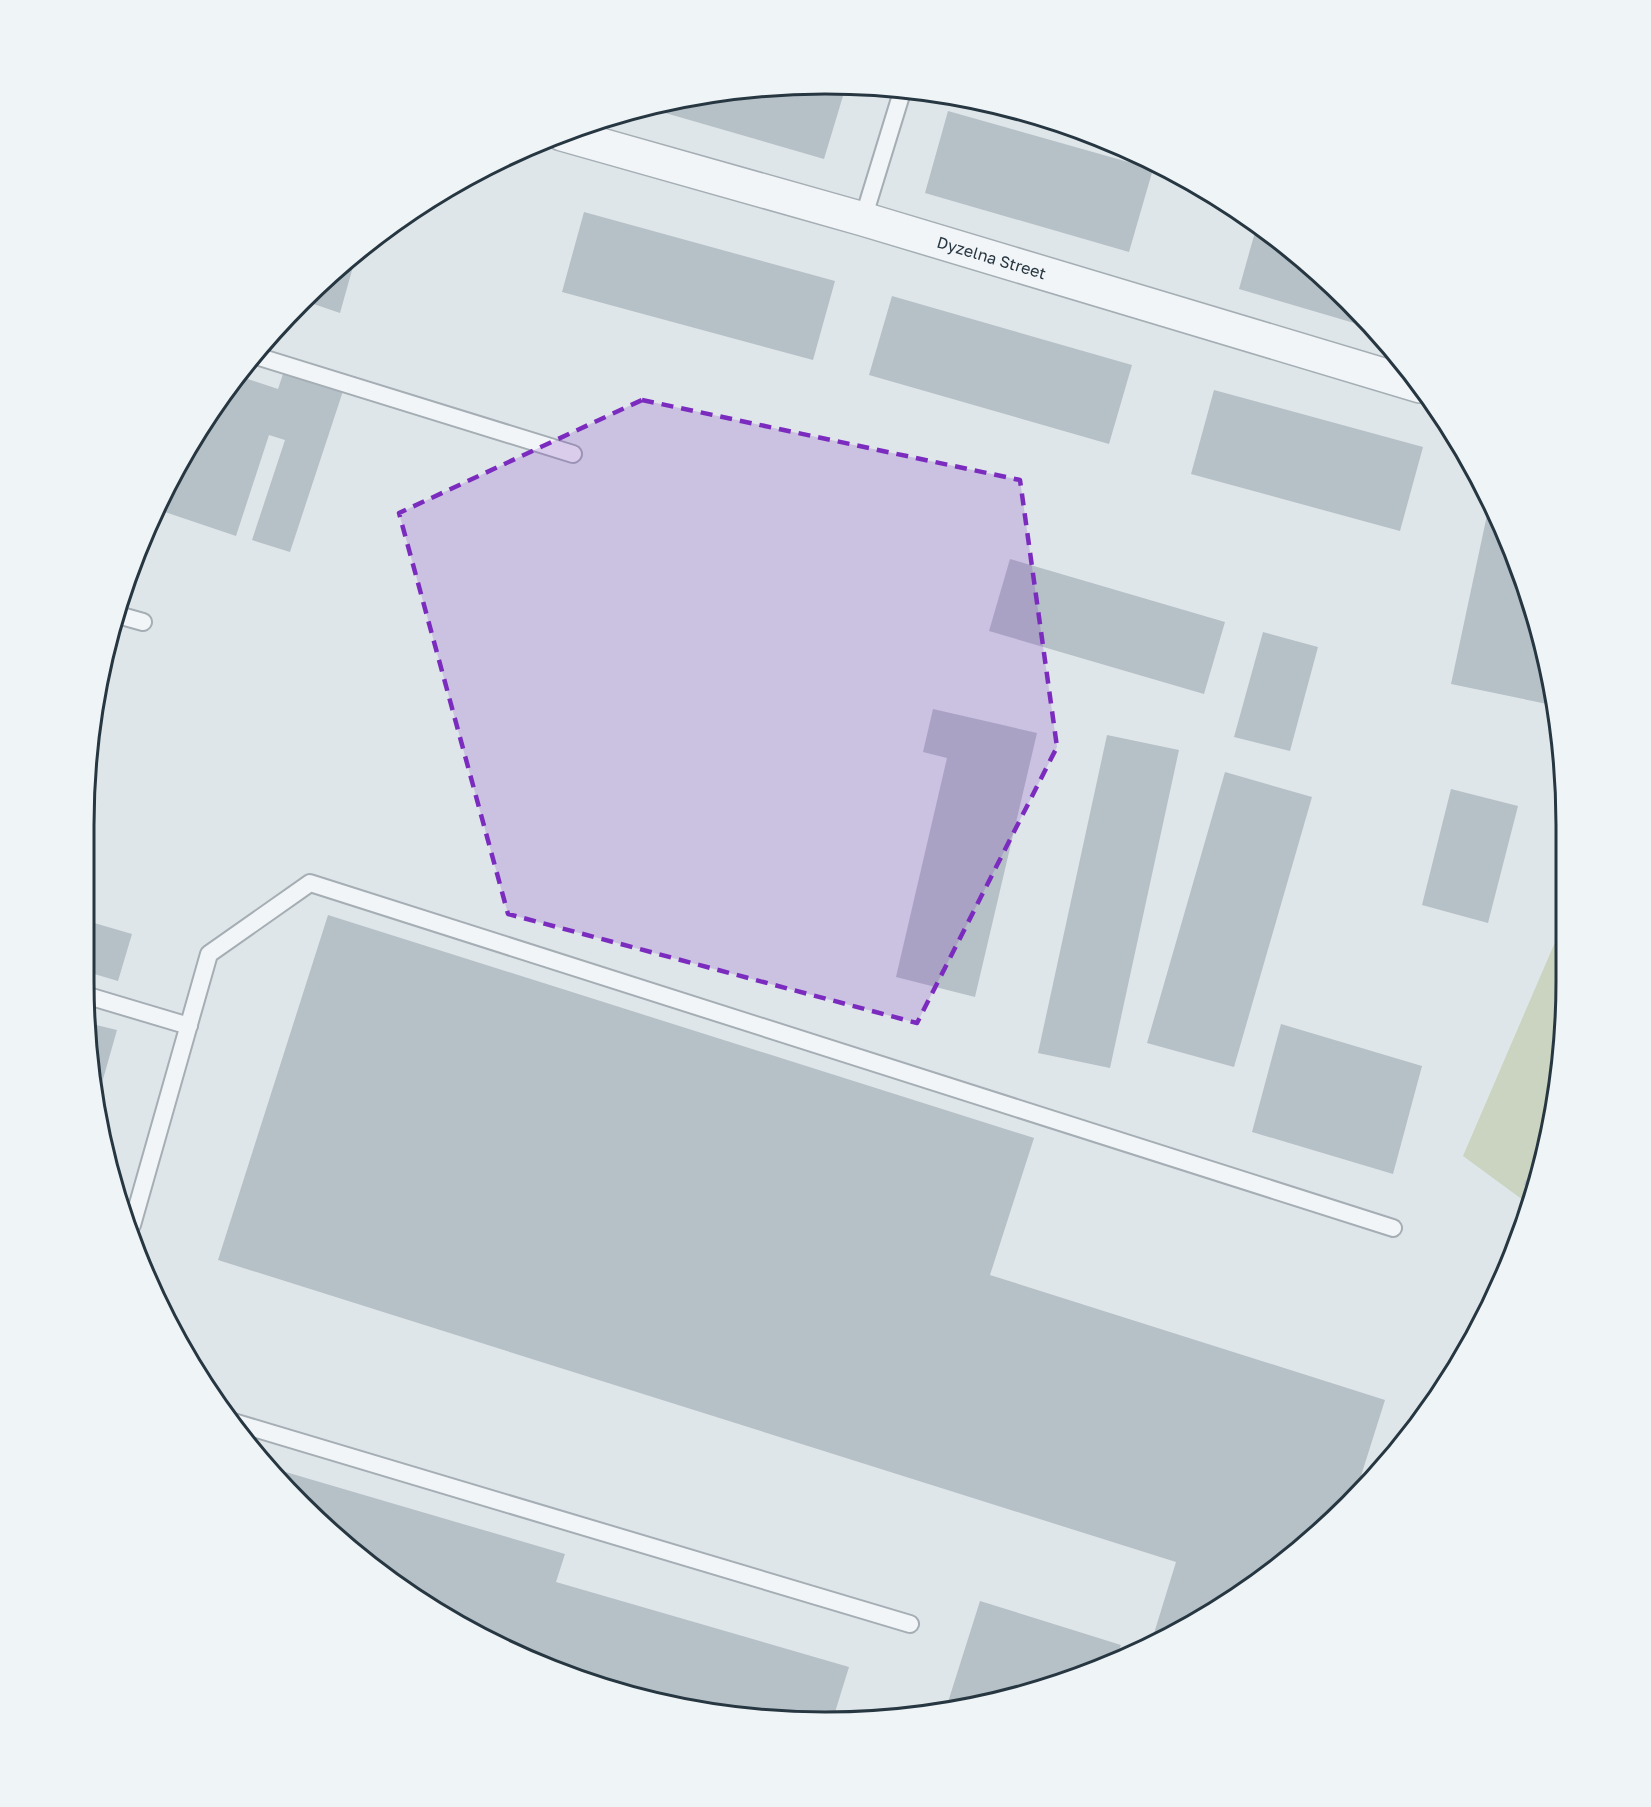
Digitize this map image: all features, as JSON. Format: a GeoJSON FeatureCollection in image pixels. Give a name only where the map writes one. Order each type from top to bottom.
{"type":"FeatureCollection","features":[{"type":"Feature","properties":{"kind":"street","name":"Dyzelna Street"},"geometry":{"type":"LineString","coordinates":[[577,138],[863,219],[1406,382]]}},
{"type":"Feature","properties":{"kind":"lane"},"geometry":{"type":"LineString","coordinates":[[863,219],[900,99]]}},
{"type":"Feature","properties":{"kind":"lane"},"geometry":{"type":"LineString","coordinates":[[264,358],[573,454]]}},
{"type":"Feature","properties":{"kind":"lane"},"geometry":{"type":"LineString","coordinates":[[125,617],[143,622]]}},
{"type":"Feature","properties":{"kind":"lane"},"geometry":{"type":"LineString","coordinates":[[134,1218],[209,954],[310,883],[1393,1228]]}},
{"type":"Feature","properties":{"kind":"lane"},"geometry":{"type":"LineString","coordinates":[[95,998],[189,1026]]}},
{"type":"Feature","properties":{"kind":"lane"},"geometry":{"type":"LineString","coordinates":[[245,1425],[910,1624]]}},
{"type":"Feature","properties":{"kind":"path"},"geometry":{"type":"LineString","coordinates":[[1528,1185],[1526,1184],[1532,1170]]}},
{"type":"Feature","properties":{"kind":"highlighted area"},"geometry":{"type":"Polygon","coordinates":[[[642,400],[1020,480],[1057,747],[917,1023],[508,914],[399,513],[642,400]]]}},
{"type":"Feature","properties":{"kind":"green space"},"geometry":{"type":"Polygon","coordinates":[[[1556,940],[1555,1029],[1550,1077],[1532,1171],[1523,1200],[1463,1156],[1556,940]]]}},
{"type":"Feature","properties":{"kind":"building"},"geometry":{"type":"Polygon","coordinates":[[[843,95],[824,159],[665,113],[730,101],[778,96],[843,95]]]}},
{"type":"Feature","properties":{"kind":"building"},"geometry":{"type":"Polygon","coordinates":[[[948,111],[1137,164],[1152,172],[1129,252],[925,193],[948,111]]]}},
{"type":"Feature","properties":{"kind":"building"},"geometry":{"type":"Polygon","coordinates":[[[584,212],[835,281],[813,360],[562,292],[584,212]]]}},
{"type":"Feature","properties":{"kind":"building"},"geometry":{"type":"Polygon","coordinates":[[[1254,234],[1307,276],[1356,323],[1239,289],[1254,234]]]}},
{"type":"Feature","properties":{"kind":"building"},"geometry":{"type":"Polygon","coordinates":[[[352,269],[340,313],[314,304],[352,269]]]}},
{"type":"Feature","properties":{"kind":"building"},"geometry":{"type":"Polygon","coordinates":[[[892,296],[1132,365],[1109,444],[869,375],[892,296]]]}},
{"type":"Feature","properties":{"kind":"building"},"geometry":{"type":"Polygon","coordinates":[[[284,371],[343,391],[290,552],[252,540],[285,440],[269,435],[236,536],[165,512],[192,460],[247,379],[278,389],[284,371]]]}},
{"type":"Feature","properties":{"kind":"building"},"geometry":{"type":"Polygon","coordinates":[[[1214,390],[1423,447],[1400,531],[1191,474],[1214,390]]]}},
{"type":"Feature","properties":{"kind":"building"},"geometry":{"type":"Polygon","coordinates":[[[1487,515],[1518,591],[1532,636],[1546,704],[1451,684],[1487,515]]]}},
{"type":"Feature","properties":{"kind":"building"},"geometry":{"type":"Polygon","coordinates":[[[1010,559],[1225,622],[1204,694],[989,631],[1010,559]]]}},
{"type":"Feature","properties":{"kind":"building"},"geometry":{"type":"Polygon","coordinates":[[[1263,632],[1318,647],[1290,751],[1234,737],[1263,632]]]}},
{"type":"Feature","properties":{"kind":"building"},"geometry":{"type":"Polygon","coordinates":[[[933,709],[1037,733],[975,997],[896,977],[947,758],[923,752],[933,709]]]}},
{"type":"Feature","properties":{"kind":"building"},"geometry":{"type":"Polygon","coordinates":[[[1107,735],[1179,750],[1110,1068],[1038,1053],[1107,735]]]}},
{"type":"Feature","properties":{"kind":"building"},"geometry":{"type":"Polygon","coordinates":[[[1225,772],[1312,797],[1234,1067],[1147,1043],[1225,772]]]}},
{"type":"Feature","properties":{"kind":"building"},"geometry":{"type":"Polygon","coordinates":[[[1451,789],[1518,806],[1488,923],[1422,905],[1451,789]]]}},
{"type":"Feature","properties":{"kind":"building"},"geometry":{"type":"Polygon","coordinates":[[[328,915],[1034,1138],[990,1275],[1385,1400],[1360,1479],[1342,1498],[1271,1561],[1191,1615],[1154,1635],[1176,1562],[218,1260],[328,915]]]}},
{"type":"Feature","properties":{"kind":"building"},"geometry":{"type":"Polygon","coordinates":[[[94,923],[132,934],[118,981],[94,974],[94,923]]]}},
{"type":"Feature","properties":{"kind":"building"},"geometry":{"type":"Polygon","coordinates":[[[1281,1024],[1422,1066],[1393,1174],[1252,1132],[1281,1024]]]}},
{"type":"Feature","properties":{"kind":"building"},"geometry":{"type":"Polygon","coordinates":[[[96,1025],[117,1030],[102,1083],[96,1025]]]}},
{"type":"Feature","properties":{"kind":"building"},"geometry":{"type":"Polygon","coordinates":[[[284,1472],[565,1554],[556,1582],[849,1667],[835,1712],[778,1711],[730,1706],[636,1688],[591,1674],[502,1637],[460,1615],[419,1589],[344,1531],[284,1472]]]}},
{"type":"Feature","properties":{"kind":"building"},"geometry":{"type":"Polygon","coordinates":[[[980,1601],[1121,1645],[1119,1651],[1060,1674],[1015,1688],[948,1701],[980,1601]]]}}]}
